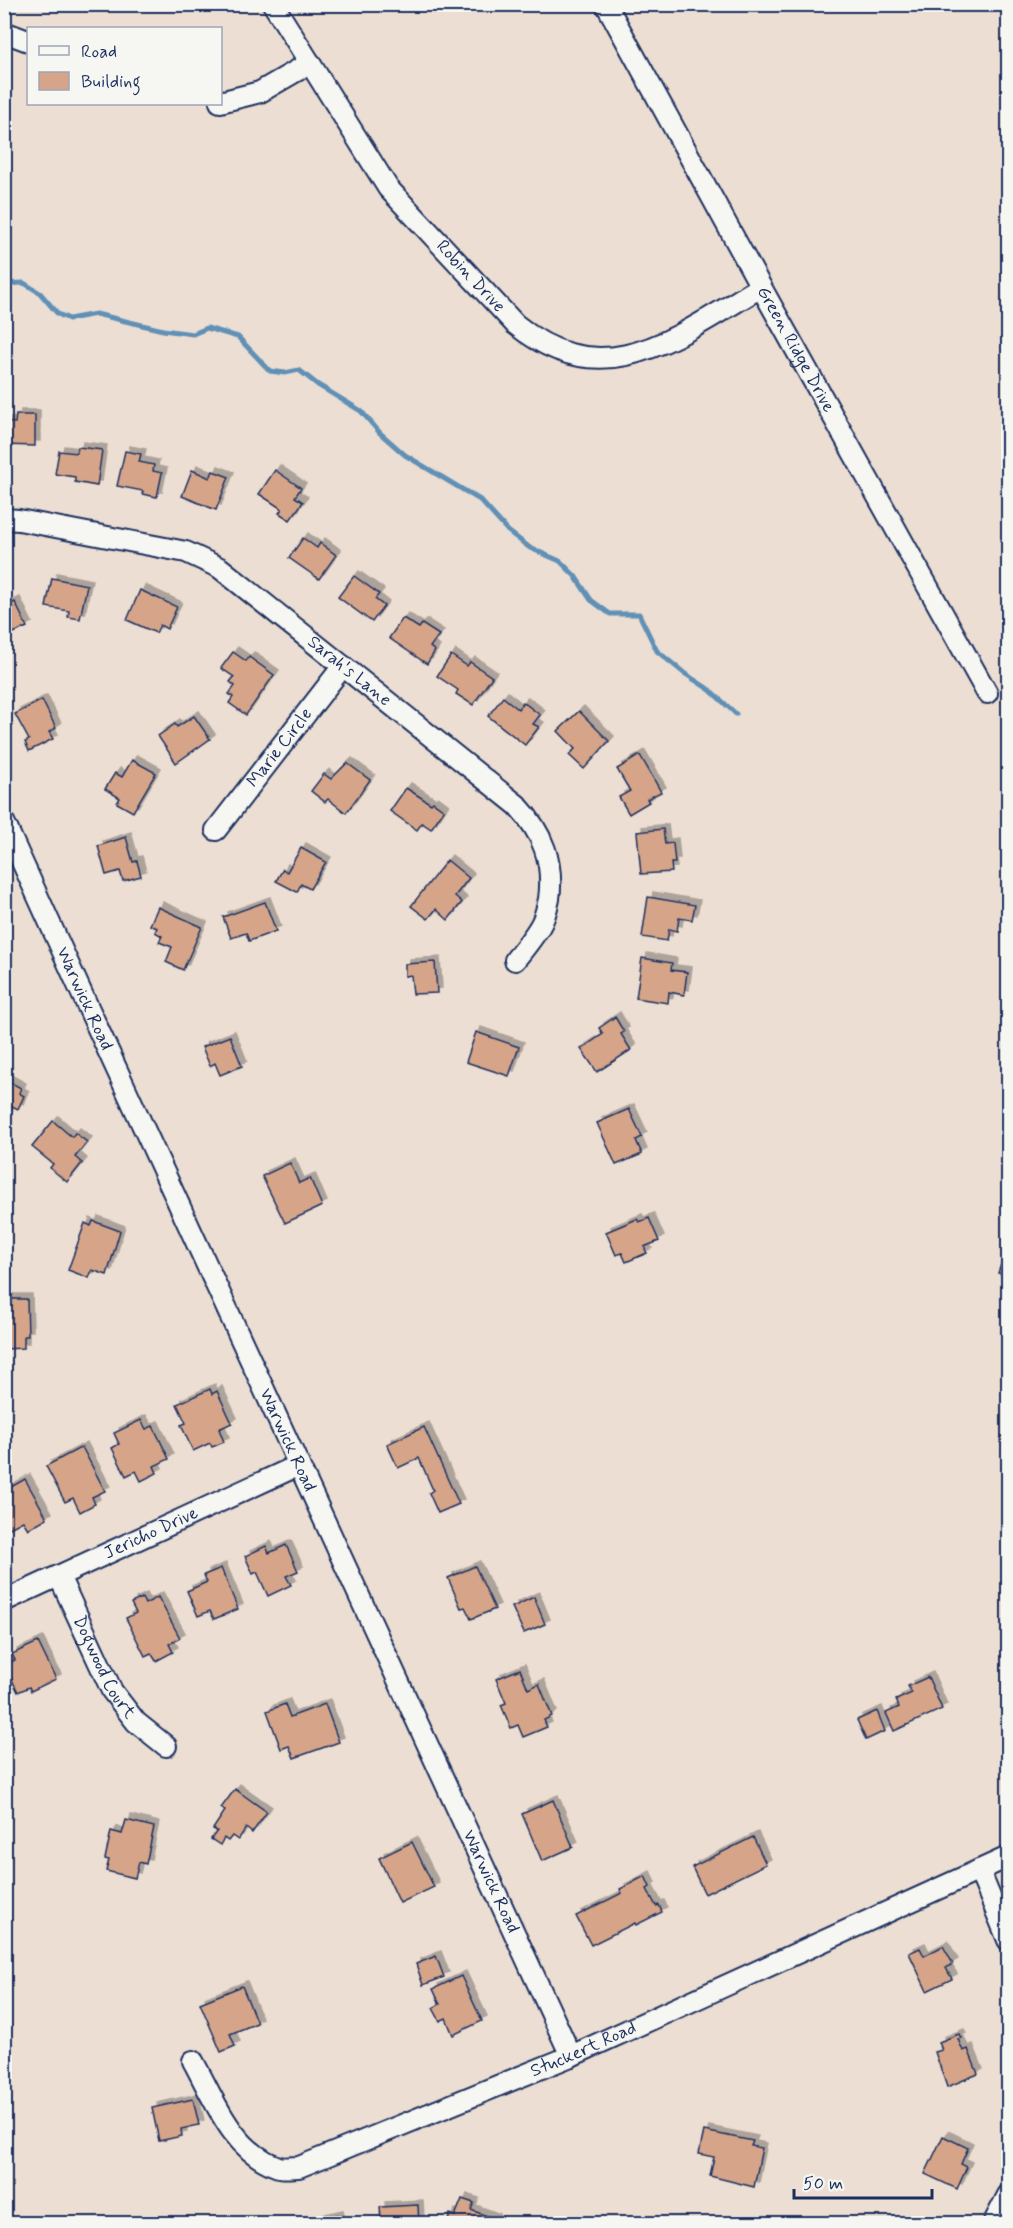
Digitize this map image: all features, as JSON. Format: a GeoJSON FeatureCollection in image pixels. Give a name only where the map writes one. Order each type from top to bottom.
{"type":"FeatureCollection","features":[{"type":"Feature","properties":{"kind":"street","name":"Robin Drive"},"geometry":{"type":"LineString","coordinates":[[273,4],[388,188],[515,324],[550,349],[572,356],[595,359],[623,357],[646,351],[761,287]]}},
{"type":"Feature","properties":{"kind":"street","name":"Green Ridge Drive"},"geometry":{"type":"LineString","coordinates":[[606,4],[987,693]]}},
{"type":"Feature","properties":{"kind":"street"},"geometry":{"type":"LineString","coordinates":[[4,32],[27,41]]}},
{"type":"Feature","properties":{"kind":"street"},"geometry":{"type":"LineString","coordinates":[[222,102],[260,92],[310,63]]}},
{"type":"Feature","properties":{"kind":"street","name":"Sarah's Lane"},"geometry":{"type":"LineString","coordinates":[[4,519],[186,552],[203,559],[219,568],[517,805],[539,835],[548,858],[551,874],[547,909],[542,925],[515,960]]}},
{"type":"Feature","properties":{"kind":"street","name":"Marie Circle"},"geometry":{"type":"LineString","coordinates":[[216,831],[342,666]]}},
{"type":"Feature","properties":{"kind":"street","name":"Warwick Road"},"geometry":{"type":"LineString","coordinates":[[4,822],[571,2056]]}},
{"type":"Feature","properties":{"kind":"street","name":"Jericho Drive"},"geometry":{"type":"LineString","coordinates":[[4,1601],[299,1465]]}},
{"type":"Feature","properties":{"kind":"street","name":"Dogwood Court"},"geometry":{"type":"LineString","coordinates":[[59,1576],[112,1690],[136,1722],[166,1746]]}},
{"type":"Feature","properties":{"kind":"street","name":"Stuckert Road"},"geometry":{"type":"LineString","coordinates":[[193,2061],[227,2124],[247,2149],[277,2167],[299,2167],[571,2056],[1008,1857]]}},
{"type":"Feature","properties":{"kind":"street"},"geometry":{"type":"LineString","coordinates":[[979,1870],[1008,1940]]}},
{"type":"Feature","properties":{"kind":"street"},"geometry":{"type":"LineString","coordinates":[[993,2223],[1008,2196]]}},
{"type":"Feature","properties":{"kind":"building"},"geometry":{"type":"Polygon","coordinates":[[[16,415],[35,415],[35,446],[4,445],[4,422],[15,423],[16,415]]]}},
{"type":"Feature","properties":{"kind":"building"},"geometry":{"type":"Polygon","coordinates":[[[78,447],[102,450],[97,486],[75,482],[75,477],[55,474],[59,451],[77,453],[78,447]]]}},
{"type":"Feature","properties":{"kind":"building"},"geometry":{"type":"Polygon","coordinates":[[[125,451],[141,454],[139,462],[154,465],[153,471],[162,473],[157,497],[142,494],[143,491],[117,486],[125,451]]]}},
{"type":"Feature","properties":{"kind":"building"},"geometry":{"type":"Polygon","coordinates":[[[192,470],[210,478],[213,471],[229,477],[216,510],[182,496],[192,470]]]}},
{"type":"Feature","properties":{"kind":"building"},"geometry":{"type":"Polygon","coordinates":[[[275,470],[301,488],[295,497],[303,502],[290,520],[279,513],[282,509],[259,494],[275,470]]]}},
{"type":"Feature","properties":{"kind":"building"},"geometry":{"type":"Polygon","coordinates":[[[303,538],[317,548],[320,543],[336,555],[319,579],[289,558],[303,538]]]}},
{"type":"Feature","properties":{"kind":"building"},"geometry":{"type":"Polygon","coordinates":[[[354,576],[379,594],[375,599],[384,606],[372,622],[338,597],[354,576]]]}},
{"type":"Feature","properties":{"kind":"building"},"geometry":{"type":"Polygon","coordinates":[[[52,578],[87,585],[80,619],[68,617],[69,611],[46,607],[52,578]]]}},
{"type":"Feature","properties":{"kind":"building"},"geometry":{"type":"Polygon","coordinates":[[[140,590],[177,607],[167,629],[160,625],[156,633],[127,620],[140,590]]]}},
{"type":"Feature","properties":{"kind":"building"},"geometry":{"type":"Polygon","coordinates":[[[15,602],[27,627],[4,637],[4,607],[15,602]]]}},
{"type":"Feature","properties":{"kind":"building"},"geometry":{"type":"Polygon","coordinates":[[[403,618],[419,628],[422,624],[439,635],[430,647],[435,651],[427,664],[389,638],[403,618]]]}},
{"type":"Feature","properties":{"kind":"building"},"geometry":{"type":"Polygon","coordinates":[[[233,652],[246,661],[249,657],[274,675],[246,715],[229,703],[233,697],[229,694],[235,686],[230,682],[234,677],[221,668],[233,652]]]}},
{"type":"Feature","properties":{"kind":"building"},"geometry":{"type":"Polygon","coordinates":[[[451,655],[467,666],[470,662],[492,677],[473,705],[456,694],[458,690],[437,676],[451,655]]]}},
{"type":"Feature","properties":{"kind":"building"},"geometry":{"type":"Polygon","coordinates":[[[503,697],[518,709],[523,702],[540,715],[533,724],[539,727],[525,745],[488,716],[503,697]]]}},
{"type":"Feature","properties":{"kind":"building"},"geometry":{"type":"Polygon","coordinates":[[[42,700],[56,728],[49,732],[53,739],[29,751],[25,742],[29,740],[15,714],[42,700]]]}},
{"type":"Feature","properties":{"kind":"building"},"geometry":{"type":"Polygon","coordinates":[[[579,711],[609,741],[584,769],[569,755],[575,749],[558,731],[579,711]]]}},
{"type":"Feature","properties":{"kind":"building"},"geometry":{"type":"Polygon","coordinates":[[[194,716],[210,739],[176,763],[158,736],[175,724],[177,727],[194,716]]]}},
{"type":"Feature","properties":{"kind":"building"},"geometry":{"type":"Polygon","coordinates":[[[640,755],[661,792],[647,799],[649,802],[629,814],[619,797],[630,791],[617,769],[640,755]]]}},
{"type":"Feature","properties":{"kind":"building"},"geometry":{"type":"Polygon","coordinates":[[[132,760],[156,773],[133,812],[117,803],[120,798],[105,789],[115,773],[122,777],[132,760]]]}},
{"type":"Feature","properties":{"kind":"building"},"geometry":{"type":"Polygon","coordinates":[[[347,763],[370,780],[346,813],[328,799],[325,802],[311,791],[324,774],[331,779],[347,763]]]}},
{"type":"Feature","properties":{"kind":"building"},"geometry":{"type":"Polygon","coordinates":[[[406,788],[444,810],[431,829],[422,823],[417,830],[390,811],[406,788]]]}},
{"type":"Feature","properties":{"kind":"building"},"geometry":{"type":"Polygon","coordinates":[[[663,829],[665,844],[673,843],[675,863],[671,863],[672,872],[641,874],[637,832],[663,829]]]}},
{"type":"Feature","properties":{"kind":"building"},"geometry":{"type":"Polygon","coordinates":[[[126,837],[133,862],[137,861],[141,876],[123,881],[120,871],[106,875],[98,846],[126,837]]]}},
{"type":"Feature","properties":{"kind":"building"},"geometry":{"type":"Polygon","coordinates":[[[301,848],[326,862],[310,889],[301,884],[297,892],[276,881],[283,869],[287,872],[301,848]]]}},
{"type":"Feature","properties":{"kind":"building"},"geometry":{"type":"Polygon","coordinates":[[[447,860],[469,878],[455,896],[462,902],[448,920],[436,909],[428,919],[411,906],[447,860]]]}},
{"type":"Feature","properties":{"kind":"building"},"geometry":{"type":"Polygon","coordinates":[[[648,897],[695,905],[692,920],[679,918],[677,931],[669,929],[667,941],[642,937],[648,897]]]}},
{"type":"Feature","properties":{"kind":"building"},"geometry":{"type":"Polygon","coordinates":[[[265,902],[276,931],[249,941],[246,933],[231,938],[223,917],[265,902]]]}},
{"type":"Feature","properties":{"kind":"building"},"geometry":{"type":"Polygon","coordinates":[[[158,907],[202,927],[183,970],[166,962],[172,947],[159,942],[162,936],[155,932],[157,928],[150,925],[158,907]]]}},
{"type":"Feature","properties":{"kind":"building"},"geometry":{"type":"Polygon","coordinates":[[[642,958],[672,963],[671,970],[687,972],[684,995],[669,992],[668,1003],[636,998],[642,958]]]}},
{"type":"Feature","properties":{"kind":"building"},"geometry":{"type":"Polygon","coordinates":[[[435,962],[437,993],[413,994],[411,975],[405,976],[405,964],[435,962]]]}},
{"type":"Feature","properties":{"kind":"building"},"geometry":{"type":"Polygon","coordinates":[[[615,1017],[624,1032],[621,1034],[631,1050],[597,1072],[581,1049],[603,1034],[599,1028],[615,1017]]]}},
{"type":"Feature","properties":{"kind":"building"},"geometry":{"type":"Polygon","coordinates":[[[476,1032],[519,1047],[509,1076],[466,1062],[476,1032]]]}},
{"type":"Feature","properties":{"kind":"building"},"geometry":{"type":"Polygon","coordinates":[[[230,1036],[242,1066],[220,1075],[215,1063],[210,1066],[202,1047],[230,1036]]]}},
{"type":"Feature","properties":{"kind":"building"},"geometry":{"type":"Polygon","coordinates":[[[4,1079],[21,1088],[19,1093],[24,1096],[18,1109],[12,1106],[4,1122],[4,1079]]]}},
{"type":"Feature","properties":{"kind":"building"},"geometry":{"type":"Polygon","coordinates":[[[629,1109],[642,1137],[636,1140],[642,1154],[616,1165],[597,1123],[629,1109]]]}},
{"type":"Feature","properties":{"kind":"building"},"geometry":{"type":"Polygon","coordinates":[[[53,1121],[72,1137],[75,1133],[87,1142],[75,1157],[82,1163],[67,1182],[50,1168],[53,1164],[32,1147],[53,1121]]]}},
{"type":"Feature","properties":{"kind":"building"},"geometry":{"type":"Polygon","coordinates":[[[290,1163],[299,1183],[310,1178],[322,1206],[285,1223],[262,1176],[290,1163]]]}},
{"type":"Feature","properties":{"kind":"building"},"geometry":{"type":"Polygon","coordinates":[[[649,1218],[659,1241],[644,1247],[647,1253],[626,1262],[622,1253],[616,1255],[606,1232],[637,1219],[639,1222],[649,1218]]]}},
{"type":"Feature","properties":{"kind":"building"},"geometry":{"type":"Polygon","coordinates":[[[93,1221],[120,1231],[107,1275],[92,1270],[89,1278],[68,1270],[85,1223],[91,1226],[93,1221]]]}},
{"type":"Feature","properties":{"kind":"building"},"geometry":{"type":"Polygon","coordinates":[[[1006,1250],[1008,1251],[1008,1276],[998,1273],[1006,1250]]]}},
{"type":"Feature","properties":{"kind":"building"},"geometry":{"type":"Polygon","coordinates":[[[4,1296],[8,1299],[27,1299],[28,1336],[24,1336],[24,1348],[4,1349],[4,1296]]]}},
{"type":"Feature","properties":{"kind":"building"},"geometry":{"type":"Polygon","coordinates":[[[210,1389],[212,1394],[217,1391],[232,1423],[219,1429],[224,1442],[212,1447],[210,1443],[193,1451],[181,1425],[186,1423],[177,1404],[210,1389]]]}},
{"type":"Feature","properties":{"kind":"building"},"geometry":{"type":"Polygon","coordinates":[[[141,1420],[146,1429],[153,1426],[169,1459],[154,1466],[157,1473],[141,1481],[136,1471],[126,1476],[112,1448],[119,1444],[114,1433],[141,1420]]]}},
{"type":"Feature","properties":{"kind":"building"},"geometry":{"type":"Polygon","coordinates":[[[424,1427],[459,1504],[438,1513],[429,1493],[433,1490],[419,1458],[398,1468],[387,1444],[424,1427]]]}},
{"type":"Feature","properties":{"kind":"building"},"geometry":{"type":"Polygon","coordinates":[[[82,1447],[105,1491],[92,1497],[95,1504],[80,1512],[73,1498],[65,1502],[46,1466],[82,1447]]]}},
{"type":"Feature","properties":{"kind":"building"},"geometry":{"type":"Polygon","coordinates":[[[25,1479],[47,1518],[28,1529],[23,1521],[6,1530],[4,1491],[25,1479]]]}},
{"type":"Feature","properties":{"kind":"building"},"geometry":{"type":"Polygon","coordinates":[[[286,1545],[298,1571],[286,1576],[291,1585],[268,1596],[257,1572],[253,1574],[245,1556],[266,1546],[269,1553],[286,1545]]]}},
{"type":"Feature","properties":{"kind":"building"},"geometry":{"type":"Polygon","coordinates":[[[475,1566],[495,1609],[471,1619],[465,1607],[461,1608],[448,1578],[475,1566]]]}},
{"type":"Feature","properties":{"kind":"building"},"geometry":{"type":"Polygon","coordinates":[[[221,1568],[238,1609],[214,1619],[210,1611],[198,1616],[187,1591],[207,1582],[204,1575],[221,1568]]]}},
{"type":"Feature","properties":{"kind":"building"},"geometry":{"type":"Polygon","coordinates":[[[158,1597],[180,1638],[169,1644],[173,1652],[156,1661],[151,1653],[145,1656],[126,1618],[136,1613],[131,1603],[142,1598],[145,1604],[158,1597]]]}},
{"type":"Feature","properties":{"kind":"building"},"geometry":{"type":"Polygon","coordinates":[[[534,1597],[545,1624],[524,1633],[512,1607],[534,1597]]]}},
{"type":"Feature","properties":{"kind":"building"},"geometry":{"type":"Polygon","coordinates":[[[38,1642],[56,1679],[31,1691],[29,1687],[18,1692],[5,1665],[15,1660],[12,1654],[38,1642]]]}},
{"type":"Feature","properties":{"kind":"building"},"geometry":{"type":"Polygon","coordinates":[[[520,1669],[528,1689],[539,1684],[552,1716],[544,1720],[547,1727],[523,1737],[518,1725],[511,1728],[501,1705],[506,1703],[496,1679],[520,1669]]]}},
{"type":"Feature","properties":{"kind":"building"},"geometry":{"type":"Polygon","coordinates":[[[928,1677],[942,1709],[894,1731],[886,1713],[899,1707],[896,1700],[912,1693],[908,1686],[928,1677]]]}},
{"type":"Feature","properties":{"kind":"building"},"geometry":{"type":"Polygon","coordinates":[[[285,1704],[290,1717],[325,1704],[339,1742],[294,1758],[289,1746],[281,1749],[267,1711],[285,1704]]]}},
{"type":"Feature","properties":{"kind":"building"},"geometry":{"type":"Polygon","coordinates":[[[877,1711],[885,1731],[866,1740],[857,1720],[877,1711]]]}},
{"type":"Feature","properties":{"kind":"building"},"geometry":{"type":"Polygon","coordinates":[[[235,1789],[267,1812],[252,1833],[246,1828],[238,1840],[232,1836],[228,1841],[224,1838],[220,1845],[211,1839],[217,1831],[213,1829],[225,1811],[221,1808],[235,1789]]]}},
{"type":"Feature","properties":{"kind":"building"},"geometry":{"type":"Polygon","coordinates":[[[553,1800],[573,1847],[542,1861],[522,1814],[553,1800]]]}},
{"type":"Feature","properties":{"kind":"building"},"geometry":{"type":"Polygon","coordinates":[[[126,1820],[154,1827],[146,1864],[139,1862],[135,1878],[106,1871],[109,1860],[105,1859],[111,1831],[122,1834],[126,1820]]]}},
{"type":"Feature","properties":{"kind":"building"},"geometry":{"type":"Polygon","coordinates":[[[753,1837],[766,1864],[705,1894],[692,1867],[753,1837]]]}},
{"type":"Feature","properties":{"kind":"building"},"geometry":{"type":"Polygon","coordinates":[[[412,1842],[434,1887],[400,1903],[379,1858],[412,1842]]]}},
{"type":"Feature","properties":{"kind":"building"},"geometry":{"type":"Polygon","coordinates":[[[645,1876],[650,1887],[647,1889],[662,1912],[591,1945],[576,1916],[622,1893],[620,1889],[645,1876]]]}},
{"type":"Feature","properties":{"kind":"building"},"geometry":{"type":"Polygon","coordinates":[[[943,1946],[953,1964],[946,1968],[952,1979],[927,1991],[909,1953],[920,1948],[924,1956],[943,1946]]]}},
{"type":"Feature","properties":{"kind":"building"},"geometry":{"type":"Polygon","coordinates":[[[436,1956],[444,1977],[423,1985],[416,1964],[436,1956]]]}},
{"type":"Feature","properties":{"kind":"building"},"geometry":{"type":"Polygon","coordinates":[[[461,1976],[482,2021],[453,2035],[446,2018],[440,2021],[433,2008],[440,2004],[433,1989],[461,1976]]]}},
{"type":"Feature","properties":{"kind":"building"},"geometry":{"type":"Polygon","coordinates":[[[242,1986],[257,2023],[230,2034],[235,2046],[221,2052],[200,2003],[242,1986]]]}},
{"type":"Feature","properties":{"kind":"building"},"geometry":{"type":"Polygon","coordinates":[[[959,2034],[961,2038],[958,2039],[963,2051],[968,2049],[978,2074],[947,2087],[935,2052],[942,2050],[939,2042],[959,2034]]]}},
{"type":"Feature","properties":{"kind":"building"},"geometry":{"type":"Polygon","coordinates":[[[193,2099],[199,2125],[181,2129],[182,2136],[159,2141],[152,2108],[193,2099]]]}},
{"type":"Feature","properties":{"kind":"building"},"geometry":{"type":"Polygon","coordinates":[[[704,2131],[753,2141],[751,2146],[762,2148],[754,2187],[710,2176],[714,2157],[699,2154],[704,2131]]]}},
{"type":"Feature","properties":{"kind":"building"},"geometry":{"type":"Polygon","coordinates":[[[943,2136],[968,2148],[961,2164],[967,2167],[957,2189],[925,2174],[943,2136]]]}},
{"type":"Feature","properties":{"kind":"building"},"geometry":{"type":"Polygon","coordinates":[[[462,2199],[474,2203],[471,2210],[495,2219],[493,2224],[447,2224],[450,2214],[455,2216],[462,2199]]]}},
{"type":"Feature","properties":{"kind":"building"},"geometry":{"type":"Polygon","coordinates":[[[418,2205],[419,2224],[376,2224],[375,2218],[381,2218],[380,2207],[418,2205]]]}},
{"type":"Feature","properties":{"kind":"building"},"geometry":{"type":"Polygon","coordinates":[[[338,2215],[340,2224],[298,2224],[338,2215]]]}},
{"type":"Feature","properties":{"kind":"waterway"},"geometry":{"type":"LineString","coordinates":[[4,284],[24,283],[40,293],[58,314],[69,319],[96,314],[163,330],[193,334],[207,328],[238,337],[270,371],[285,373],[299,370],[318,385],[361,411],[380,433],[405,455],[480,500],[508,531],[530,548],[560,561],[575,576],[591,600],[610,614],[639,614],[657,651],[710,690],[736,714]]}}]}
